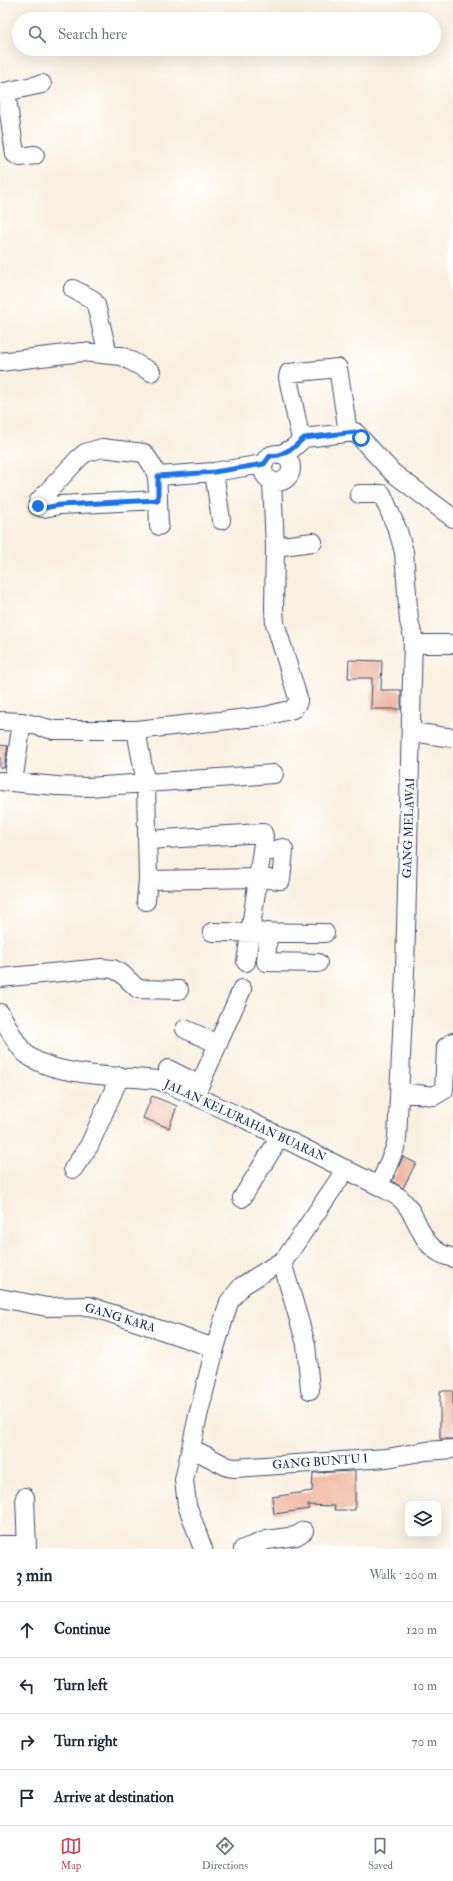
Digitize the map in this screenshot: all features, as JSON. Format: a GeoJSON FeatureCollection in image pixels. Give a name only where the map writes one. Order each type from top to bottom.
{"type":"FeatureCollection","features":[{"type":"Feature","properties":{"kind":"street"},"geometry":{"type":"LineString","coordinates":[[35,155],[20,157],[15,154],[3,93],[42,84]]}},
{"type":"Feature","properties":{"kind":"street"},"geometry":{"type":"LineString","coordinates":[[73,289],[92,299],[96,305],[108,354]]}},
{"type":"Feature","properties":{"kind":"street"},"geometry":{"type":"LineString","coordinates":[[0,362],[28,360],[76,352],[108,354],[122,356],[151,372]]}},
{"type":"Feature","properties":{"kind":"street"},"geometry":{"type":"LineString","coordinates":[[301,440],[288,378],[290,373],[338,368],[348,432]]}},
{"type":"Feature","properties":{"kind":"street"},"geometry":{"type":"LineString","coordinates":[[279,455],[284,456],[290,463],[290,473],[280,482],[272,481],[264,473],[264,464],[270,456],[279,455],[293,448],[304,438],[355,432],[394,473],[453,518]]}},
{"type":"Feature","properties":{"kind":"street"},"geometry":{"type":"LineString","coordinates":[[158,500],[60,505],[58,479],[85,453],[102,448],[144,453],[153,464],[158,476],[159,526]]}},
{"type":"Feature","properties":{"kind":"street"},"geometry":{"type":"LineString","coordinates":[[158,476],[214,472],[264,464]]}},
{"type":"Feature","properties":{"kind":"street"},"geometry":{"type":"LineString","coordinates":[[214,472],[221,520]]}},
{"type":"Feature","properties":{"kind":"street"},"geometry":{"type":"LineString","coordinates":[[0,720],[22,722],[54,730],[136,730],[266,716],[293,710],[298,698],[275,623],[275,547],[272,481]]}},
{"type":"Feature","properties":{"kind":"street","name":"GANG MELAWAI"},"geometry":{"type":"LineString","coordinates":[[359,494],[382,494],[398,531],[404,552],[407,601],[414,644],[406,971],[400,1092],[395,1148],[379,1186]]}},
{"type":"Feature","properties":{"kind":"street"},"geometry":{"type":"LineString","coordinates":[[275,547],[313,542]]}},
{"type":"Feature","properties":{"kind":"street"},"geometry":{"type":"LineString","coordinates":[[414,644],[453,644]]}},
{"type":"Feature","properties":{"kind":"street"},"geometry":{"type":"LineString","coordinates":[[22,722],[7,781],[57,786],[89,787],[274,774]]}},
{"type":"Feature","properties":{"kind":"street"},"geometry":{"type":"LineString","coordinates":[[136,730],[146,784],[148,880],[146,901]]}},
{"type":"Feature","properties":{"kind":"street"},"geometry":{"type":"LineString","coordinates":[[412,732],[453,738]]}},
{"type":"Feature","properties":{"kind":"street"},"geometry":{"type":"LineString","coordinates":[[147,840],[261,832],[264,836],[262,853],[283,848],[284,850],[281,879],[148,880]]}},
{"type":"Feature","properties":{"kind":"street"},"geometry":{"type":"LineString","coordinates":[[258,878],[259,932],[266,962],[318,963]]}},
{"type":"Feature","properties":{"kind":"street"},"geometry":{"type":"LineString","coordinates":[[212,932],[325,933]]}},
{"type":"Feature","properties":{"kind":"street"},"geometry":{"type":"LineString","coordinates":[[246,962],[259,932]]}},
{"type":"Feature","properties":{"kind":"street"},"geometry":{"type":"LineString","coordinates":[[0,978],[102,968],[121,973],[138,988],[179,990]]}},
{"type":"Feature","properties":{"kind":"street"},"geometry":{"type":"LineString","coordinates":[[168,1069],[198,1090],[242,989]]}},
{"type":"Feature","properties":{"kind":"street","name":"JALAN KELURAHAN BUARAN"},"geometry":{"type":"LineString","coordinates":[[0,1013],[26,1054],[37,1061],[76,1073],[156,1080],[198,1090],[280,1136],[379,1186],[400,1199],[431,1248],[439,1253],[453,1258]]}},
{"type":"Feature","properties":{"kind":"street"},"geometry":{"type":"LineString","coordinates":[[185,1029],[218,1044]]}},
{"type":"Feature","properties":{"kind":"street"},"geometry":{"type":"LineString","coordinates":[[400,1092],[434,1096],[448,1091],[446,1047],[453,1042]]}},
{"type":"Feature","properties":{"kind":"street"},"geometry":{"type":"LineString","coordinates":[[73,1168],[90,1146],[120,1076]]}},
{"type":"Feature","properties":{"kind":"street"},"geometry":{"type":"LineString","coordinates":[[242,1198],[280,1136]]}},
{"type":"Feature","properties":{"kind":"street"},"geometry":{"type":"LineString","coordinates":[[204,1549],[187,1505],[185,1494],[186,1472],[215,1348],[229,1302],[242,1286],[282,1262],[313,1220],[346,1169]]}},
{"type":"Feature","properties":{"kind":"street"},"geometry":{"type":"LineString","coordinates":[[282,1262],[306,1344],[310,1390]]}},
{"type":"Feature","properties":{"kind":"street","name":"GANG KARA"},"geometry":{"type":"LineString","coordinates":[[0,1298],[47,1307],[88,1306],[215,1348]]}},
{"type":"Feature","properties":{"kind":"street","name":"GANG BUNTU I"},"geometry":{"type":"LineString","coordinates":[[191,1448],[228,1467],[235,1468],[387,1458],[426,1451],[453,1449]]}},
{"type":"Feature","properties":{"kind":"street"},"geometry":{"type":"LineString","coordinates":[[0,1545],[27,1547],[25,1497]]}},
{"type":"Feature","properties":{"kind":"street"},"geometry":{"type":"LineString","coordinates":[[243,1549],[267,1540],[296,1536],[304,1530]]}},
{"type":"Feature","properties":{"kind":"building"},"geometry":{"type":"Polygon","coordinates":[[[349,660],[382,661],[381,690],[401,690],[401,709],[371,709],[372,678],[348,678],[349,660]]]}},
{"type":"Feature","properties":{"kind":"building"},"geometry":{"type":"Polygon","coordinates":[[[0,745],[8,746],[4,768],[0,768],[0,745]]]}},
{"type":"Feature","properties":{"kind":"building"},"geometry":{"type":"Polygon","coordinates":[[[152,1096],[177,1106],[169,1128],[143,1118],[152,1096]]]}},
{"type":"Feature","properties":{"kind":"building"},"geometry":{"type":"Polygon","coordinates":[[[403,1157],[416,1163],[403,1188],[392,1181],[403,1157]]]}},
{"type":"Feature","properties":{"kind":"building"},"geometry":{"type":"Polygon","coordinates":[[[440,1391],[453,1391],[453,1439],[440,1439],[440,1391]]]}},
{"type":"Feature","properties":{"kind":"building"},"geometry":{"type":"Polygon","coordinates":[[[355,1471],[355,1510],[334,1510],[335,1506],[308,1505],[309,1509],[274,1514],[272,1497],[312,1491],[313,1473],[355,1471]]]}},
{"type":"Feature","properties":{"kind":"route"},"geometry":{"type":"LineString","coordinates":[[38,506],[44,508],[60,505],[158,500],[158,476],[214,472],[264,464],[270,456],[279,455],[293,448],[304,438],[355,432],[361,438]]}}]}
